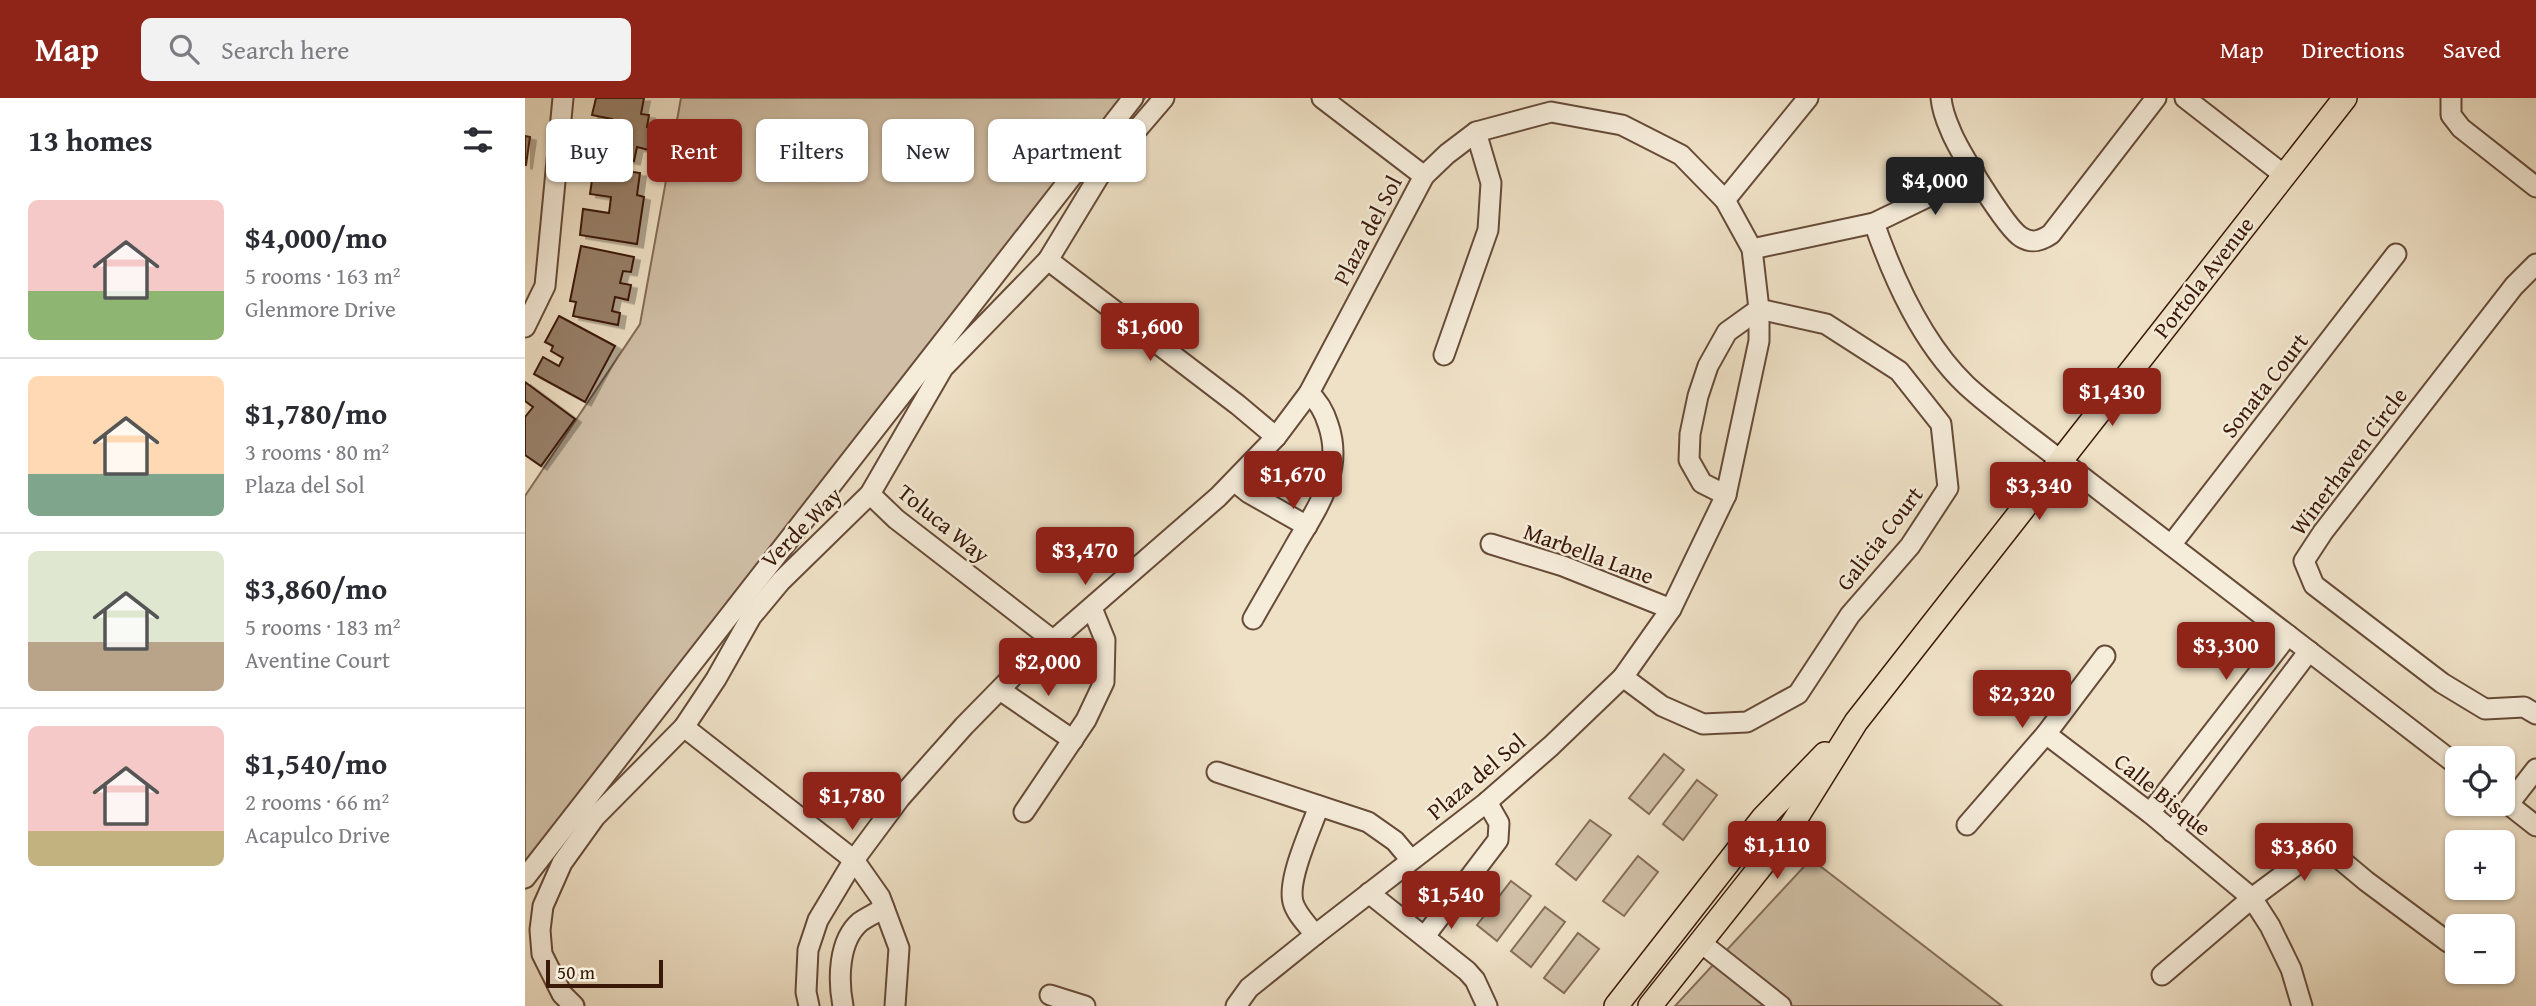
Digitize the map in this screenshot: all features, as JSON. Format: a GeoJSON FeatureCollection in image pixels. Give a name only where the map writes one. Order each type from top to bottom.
{"type":"FeatureCollection","features":[{"type":"Feature","properties":{"kind":"main road","name":"Portola Avenue"},"geometry":{"type":"LineString","coordinates":[[1650,1006],[1785,836],[1856,722],[2344,98]]}},
{"type":"Feature","properties":{"kind":"main road","name":"Portola Avenue"},"geometry":{"type":"LineString","coordinates":[[1616,1006],[1763,818],[1856,722]]}},
{"type":"Feature","properties":{"kind":"street"},"geometry":{"type":"LineString","coordinates":[[525,327],[545,286],[563,98]]}},
{"type":"Feature","properties":{"kind":"street"},"geometry":{"type":"LineString","coordinates":[[525,878],[1133,98]]}},
{"type":"Feature","properties":{"kind":"street","name":"Verde Way"},"geometry":{"type":"LineString","coordinates":[[574,1006],[562,994],[543,954],[540,930],[543,906],[562,863],[595,817],[684,727],[716,679],[751,617],[781,581],[870,494],[943,368],[1048,260],[1104,169],[1164,98]]}},
{"type":"Feature","properties":{"kind":"street"},"geometry":{"type":"LineString","coordinates":[[1322,98],[1424,176]]}},
{"type":"Feature","properties":{"kind":"street"},"geometry":{"type":"LineString","coordinates":[[1725,200],[1808,98]]}},
{"type":"Feature","properties":{"kind":"street"},"geometry":{"type":"LineString","coordinates":[[1941,98],[1950,131],[1974,171],[2012,230],[2031,241],[2042,240],[2051,234],[2156,98]]}},
{"type":"Feature","properties":{"kind":"street"},"geometry":{"type":"LineString","coordinates":[[2185,98],[2284,175]]}},
{"type":"Feature","properties":{"kind":"street"},"geometry":{"type":"LineString","coordinates":[[2451,98],[2451,115],[2461,128],[2536,187]]}},
{"type":"Feature","properties":{"kind":"street","name":"Plaza del Sol"},"geometry":{"type":"LineString","coordinates":[[809,1006],[806,992],[808,950],[818,920],[854,860],[900,798],[1000,690],[1219,497],[1276,437],[1309,393],[1424,176],[1476,132],[1551,112],[1622,125],[1681,155],[1725,200],[1752,249],[1759,309],[1759,341],[1726,495],[1671,609],[1623,677],[1487,802],[1249,988],[1236,1006]]}},
{"type":"Feature","properties":{"kind":"street"},"geometry":{"type":"LineString","coordinates":[[1444,355],[1488,230],[1491,183],[1476,132]]}},
{"type":"Feature","properties":{"kind":"street"},"geometry":{"type":"LineString","coordinates":[[1752,249],[1874,223],[1974,171]]}},
{"type":"Feature","properties":{"kind":"street"},"geometry":{"type":"LineString","coordinates":[[1874,223],[1892,273],[1925,334],[1965,383],[2012,423],[2445,756]]}},
{"type":"Feature","properties":{"kind":"street","name":"Sonata Court"},"geometry":{"type":"LineString","coordinates":[[2171,545],[2396,254]]}},
{"type":"Feature","properties":{"kind":"street"},"geometry":{"type":"LineString","coordinates":[[1048,260],[1276,437]]}},
{"type":"Feature","properties":{"kind":"street","name":"Winerhaven Circle"},"geometry":{"type":"LineString","coordinates":[[2536,264],[2506,297],[2323,532],[2304,561],[2314,585],[2442,683],[2485,709],[2524,707],[2536,714]]}},
{"type":"Feature","properties":{"kind":"street"},"geometry":{"type":"LineString","coordinates":[[1726,495],[1702,483],[1689,460],[1690,434],[1708,366],[1727,332],[1759,309]]}},
{"type":"Feature","properties":{"kind":"street","name":"Galicia Court"},"geometry":{"type":"LineString","coordinates":[[1623,677],[1662,706],[1703,724],[1747,722],[1798,694],[1850,615],[1910,546],[1948,488],[1941,424],[1899,371],[1826,324],[1759,309]]}},
{"type":"Feature","properties":{"kind":"street"},"geometry":{"type":"LineString","coordinates":[[1253,619],[1327,491],[1334,464],[1334,447],[1325,414],[1318,401],[1309,393]]}},
{"type":"Feature","properties":{"kind":"street"},"geometry":{"type":"LineString","coordinates":[[1234,481],[1248,493],[1307,526]]}},
{"type":"Feature","properties":{"kind":"street","name":"Toluca Way"},"geometry":{"type":"LineString","coordinates":[[870,494],[896,519],[1054,641]]}},
{"type":"Feature","properties":{"kind":"street","name":"Marbella Lane"},"geometry":{"type":"LineString","coordinates":[[1491,544],[1563,566],[1671,609]]}},
{"type":"Feature","properties":{"kind":"street"},"geometry":{"type":"LineString","coordinates":[[1024,812],[1087,720],[1104,682],[1105,640],[1092,608]]}},
{"type":"Feature","properties":{"kind":"street"},"geometry":{"type":"LineString","coordinates":[[2150,813],[2288,635]]}},
{"type":"Feature","properties":{"kind":"street"},"geometry":{"type":"LineString","coordinates":[[2172,832],[2309,651]]}},
{"type":"Feature","properties":{"kind":"street"},"geometry":{"type":"LineString","coordinates":[[1967,825],[2046,734],[2105,656]]}},
{"type":"Feature","properties":{"kind":"street"},"geometry":{"type":"LineString","coordinates":[[1000,690],[1073,740]]}},
{"type":"Feature","properties":{"kind":"street"},"geometry":{"type":"LineString","coordinates":[[684,727],[854,860],[880,897],[898,948],[895,1006]]}},
{"type":"Feature","properties":{"kind":"street","name":"Calle Bisque"},"geometry":{"type":"LineString","coordinates":[[2046,734],[2150,813],[2252,898],[2270,926],[2291,969],[2302,1006]]}},
{"type":"Feature","properties":{"kind":"street"},"geometry":{"type":"LineString","coordinates":[[2196,753],[2220,770]]}},
{"type":"Feature","properties":{"kind":"street"},"geometry":{"type":"LineString","coordinates":[[2515,791],[2536,769]]}},
{"type":"Feature","properties":{"kind":"street"},"geometry":{"type":"LineString","coordinates":[[1217,772],[1379,828],[1395,841],[1411,860]]}},
{"type":"Feature","properties":{"kind":"street"},"geometry":{"type":"LineString","coordinates":[[1425,936],[1498,840],[1499,823],[1487,802]]}},
{"type":"Feature","properties":{"kind":"street"},"geometry":{"type":"LineString","coordinates":[[1315,935],[1297,911],[1293,895],[1295,875],[1319,806]]}},
{"type":"Feature","properties":{"kind":"street"},"geometry":{"type":"LineString","coordinates":[[2515,810],[2536,826]]}},
{"type":"Feature","properties":{"kind":"street"},"geometry":{"type":"LineString","coordinates":[[2162,975],[2252,898],[2323,845],[2445,940]]}},
{"type":"Feature","properties":{"kind":"street"},"geometry":{"type":"LineString","coordinates":[[1369,893],[1467,971],[1475,980],[1487,1006]]}},
{"type":"Feature","properties":{"kind":"street"},"geometry":{"type":"LineString","coordinates":[[843,1006],[840,976],[846,944],[853,929],[884,908]]}},
{"type":"Feature","properties":{"kind":"street"},"geometry":{"type":"LineString","coordinates":[[1700,942],[1781,1006]]}},
{"type":"Feature","properties":{"kind":"street"},"geometry":{"type":"LineString","coordinates":[[1050,995],[1086,1006]]}},
{"type":"Feature","properties":{"kind":"shaded area"},"geometry":{"type":"Polygon","coordinates":[[[681,98],[1145,98],[1129,119],[988,119],[988,182],[1079,182],[525,888],[525,496],[640,324],[666,182],[742,182],[742,119],[677,119],[681,98]]]}},
{"type":"Feature","properties":{"kind":"shaded area"},"geometry":{"type":"Polygon","coordinates":[[[1664,754],[1684,770],[1649,814],[1629,798],[1664,754]]]}},
{"type":"Feature","properties":{"kind":"shaded area"},"geometry":{"type":"Polygon","coordinates":[[[1697,780],[1717,795],[1683,840],[1663,824],[1697,780]]]}},
{"type":"Feature","properties":{"kind":"shaded area"},"geometry":{"type":"Polygon","coordinates":[[[1590,820],[1611,835],[1576,880],[1556,864],[1590,820]]]}},
{"type":"Feature","properties":{"kind":"shaded area"},"geometry":{"type":"Polygon","coordinates":[[[1638,856],[1658,872],[1624,916],[1603,901],[1638,856]]]}},
{"type":"Feature","properties":{"kind":"shaded area"},"geometry":{"type":"Polygon","coordinates":[[[1811,859],[2002,1006],[1675,1006],[1811,859]]]}},
{"type":"Feature","properties":{"kind":"shaded area"},"geometry":{"type":"Polygon","coordinates":[[[1511,881],[1531,896],[1497,941],[1477,925],[1511,881]]]}},
{"type":"Feature","properties":{"kind":"shaded area"},"geometry":{"type":"Polygon","coordinates":[[[1545,907],[1565,922],[1531,967],[1511,951],[1545,907]]]}},
{"type":"Feature","properties":{"kind":"shaded area"},"geometry":{"type":"Polygon","coordinates":[[[1578,933],[1599,949],[1564,993],[1544,978],[1578,933]]]}},
{"type":"Feature","properties":{"kind":"building"},"geometry":{"type":"Polygon","coordinates":[[[596,98],[644,98],[641,114],[649,115],[647,150],[637,147],[633,161],[633,119],[592,115],[596,98]]]}},
{"type":"Feature","properties":{"kind":"building"},"geometry":{"type":"Polygon","coordinates":[[[525,136],[530,137],[526,165],[525,165],[525,136]]]}},
{"type":"Feature","properties":{"kind":"building"},"geometry":{"type":"Polygon","coordinates":[[[633,172],[640,173],[637,195],[644,197],[637,244],[580,235],[583,209],[609,213],[611,197],[590,194],[592,182],[633,182],[633,172]]]}},
{"type":"Feature","properties":{"kind":"building"},"geometry":{"type":"Polygon","coordinates":[[[581,246],[634,257],[631,272],[623,271],[620,283],[631,285],[628,300],[615,297],[612,311],[620,313],[618,325],[573,316],[576,302],[570,301],[581,246]]]}},
{"type":"Feature","properties":{"kind":"building"},"geometry":{"type":"Polygon","coordinates":[[[559,316],[615,346],[585,402],[534,374],[543,357],[559,366],[563,358],[551,351],[553,346],[545,342],[559,316]]]}},
{"type":"Feature","properties":{"kind":"building"},"geometry":{"type":"Polygon","coordinates":[[[525,382],[575,419],[541,466],[525,455],[525,417],[533,407],[525,401],[525,382]]]}}]}
